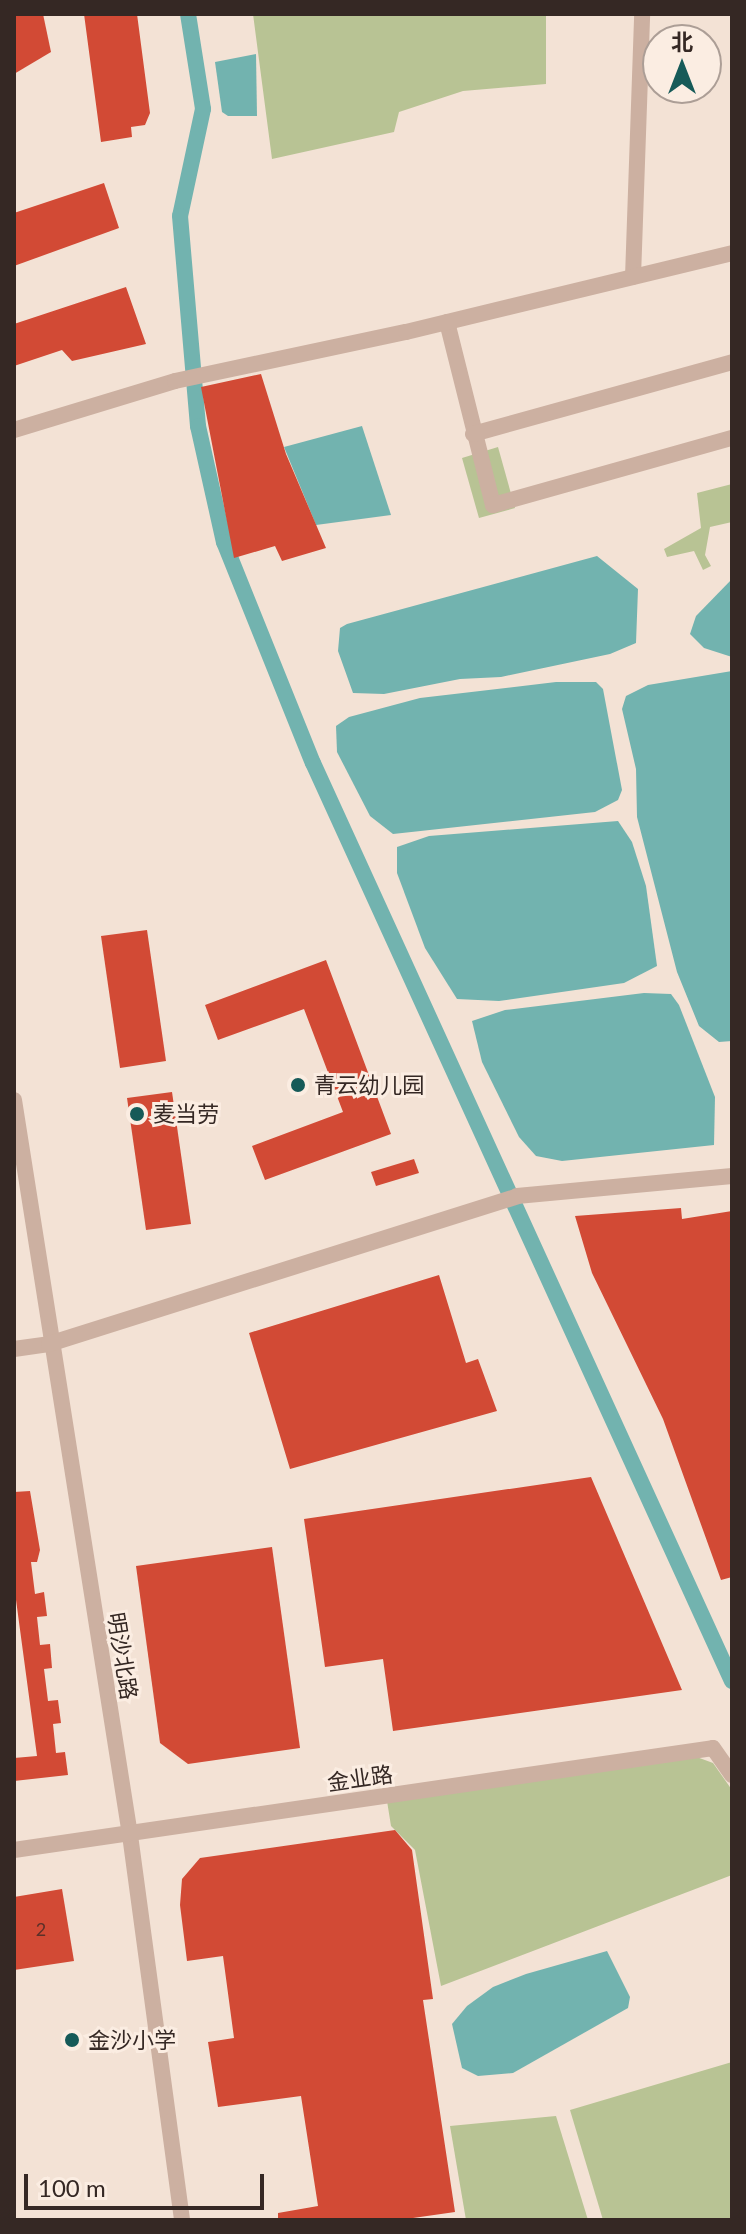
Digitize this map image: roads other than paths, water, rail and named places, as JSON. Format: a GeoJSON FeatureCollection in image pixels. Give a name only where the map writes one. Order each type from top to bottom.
{"type":"FeatureCollection","features":[{"type":"Feature","properties":{"kind":"street"},"geometry":{"type":"LineString","coordinates":[[633,277],[642,14]]}},
{"type":"Feature","properties":{"kind":"street"},"geometry":{"type":"LineString","coordinates":[[14,430],[175,381],[447,322],[732,253]]}},
{"type":"Feature","properties":{"kind":"street"},"geometry":{"type":"LineString","coordinates":[[447,322],[493,505],[732,438]]}},
{"type":"Feature","properties":{"kind":"street"},"geometry":{"type":"LineString","coordinates":[[473,434],[732,362]]}},
{"type":"Feature","properties":{"kind":"street","name":"明沙北路"},"geometry":{"type":"LineString","coordinates":[[14,1100],[49,1344],[130,1835],[182,2220]]}},
{"type":"Feature","properties":{"kind":"street"},"geometry":{"type":"LineString","coordinates":[[14,1349],[49,1344],[509,1199],[732,1176]]}},
{"type":"Feature","properties":{"kind":"street","name":"金业路"},"geometry":{"type":"LineString","coordinates":[[14,1850],[713,1748],[732,1775]]}},
{"type":"Feature","properties":{"kind":"water"},"geometry":{"type":"Polygon","coordinates":[[[256,54],[257,116],[228,116],[222,112],[215,62],[256,54]]]}},
{"type":"Feature","properties":{"kind":"water"},"geometry":{"type":"Polygon","coordinates":[[[362,426],[391,515],[316,525],[284,447],[362,426]]]}},
{"type":"Feature","properties":{"kind":"water"},"geometry":{"type":"Polygon","coordinates":[[[597,556],[638,589],[636,643],[610,654],[501,677],[460,679],[384,694],[353,693],[338,651],[340,628],[347,624],[597,556]]]}},
{"type":"Feature","properties":{"kind":"water"},"geometry":{"type":"Polygon","coordinates":[[[732,579],[732,657],[704,648],[690,634],[696,616],[732,579]]]}},
{"type":"Feature","properties":{"kind":"water"},"geometry":{"type":"Polygon","coordinates":[[[732,671],[732,1041],[719,1042],[699,1026],[677,972],[637,817],[636,769],[622,709],[626,696],[648,685],[732,671]]]}},
{"type":"Feature","properties":{"kind":"water"},"geometry":{"type":"Polygon","coordinates":[[[556,682],[596,682],[603,689],[622,790],[618,800],[595,812],[393,834],[370,816],[337,752],[336,726],[349,717],[420,698],[556,682]]]}},
{"type":"Feature","properties":{"kind":"water"},"geometry":{"type":"Polygon","coordinates":[[[618,821],[632,842],[646,886],[657,966],[624,983],[499,1001],[457,999],[425,948],[397,873],[397,847],[429,836],[618,821]]]}},
{"type":"Feature","properties":{"kind":"water"},"geometry":{"type":"Polygon","coordinates":[[[644,993],[671,994],[679,1005],[715,1097],[714,1145],[562,1161],[536,1156],[519,1137],[482,1062],[472,1021],[505,1010],[644,993]]]}},
{"type":"Feature","properties":{"kind":"water"},"geometry":{"type":"Polygon","coordinates":[[[607,1951],[630,1997],[628,2008],[513,2073],[478,2076],[462,2068],[452,2024],[467,2006],[493,1987],[526,1974],[607,1951]]]}},
{"type":"Feature","properties":{"kind":"waterway"},"geometry":{"type":"LineString","coordinates":[[188,14],[203,109],[180,216],[198,426],[224,542],[313,763],[732,1681]]}},
{"type":"Feature","properties":{"kind":"place","name":"青云幼儿园"},"geometry":{"type":"Point","coordinates":[298,1085]}},
{"type":"Feature","properties":{"kind":"place","name":"麦当劳"},"geometry":{"type":"Point","coordinates":[137,1114]}},
{"type":"Feature","properties":{"kind":"place","name":"金沙小学"},"geometry":{"type":"Point","coordinates":[72,2040]}}]}
